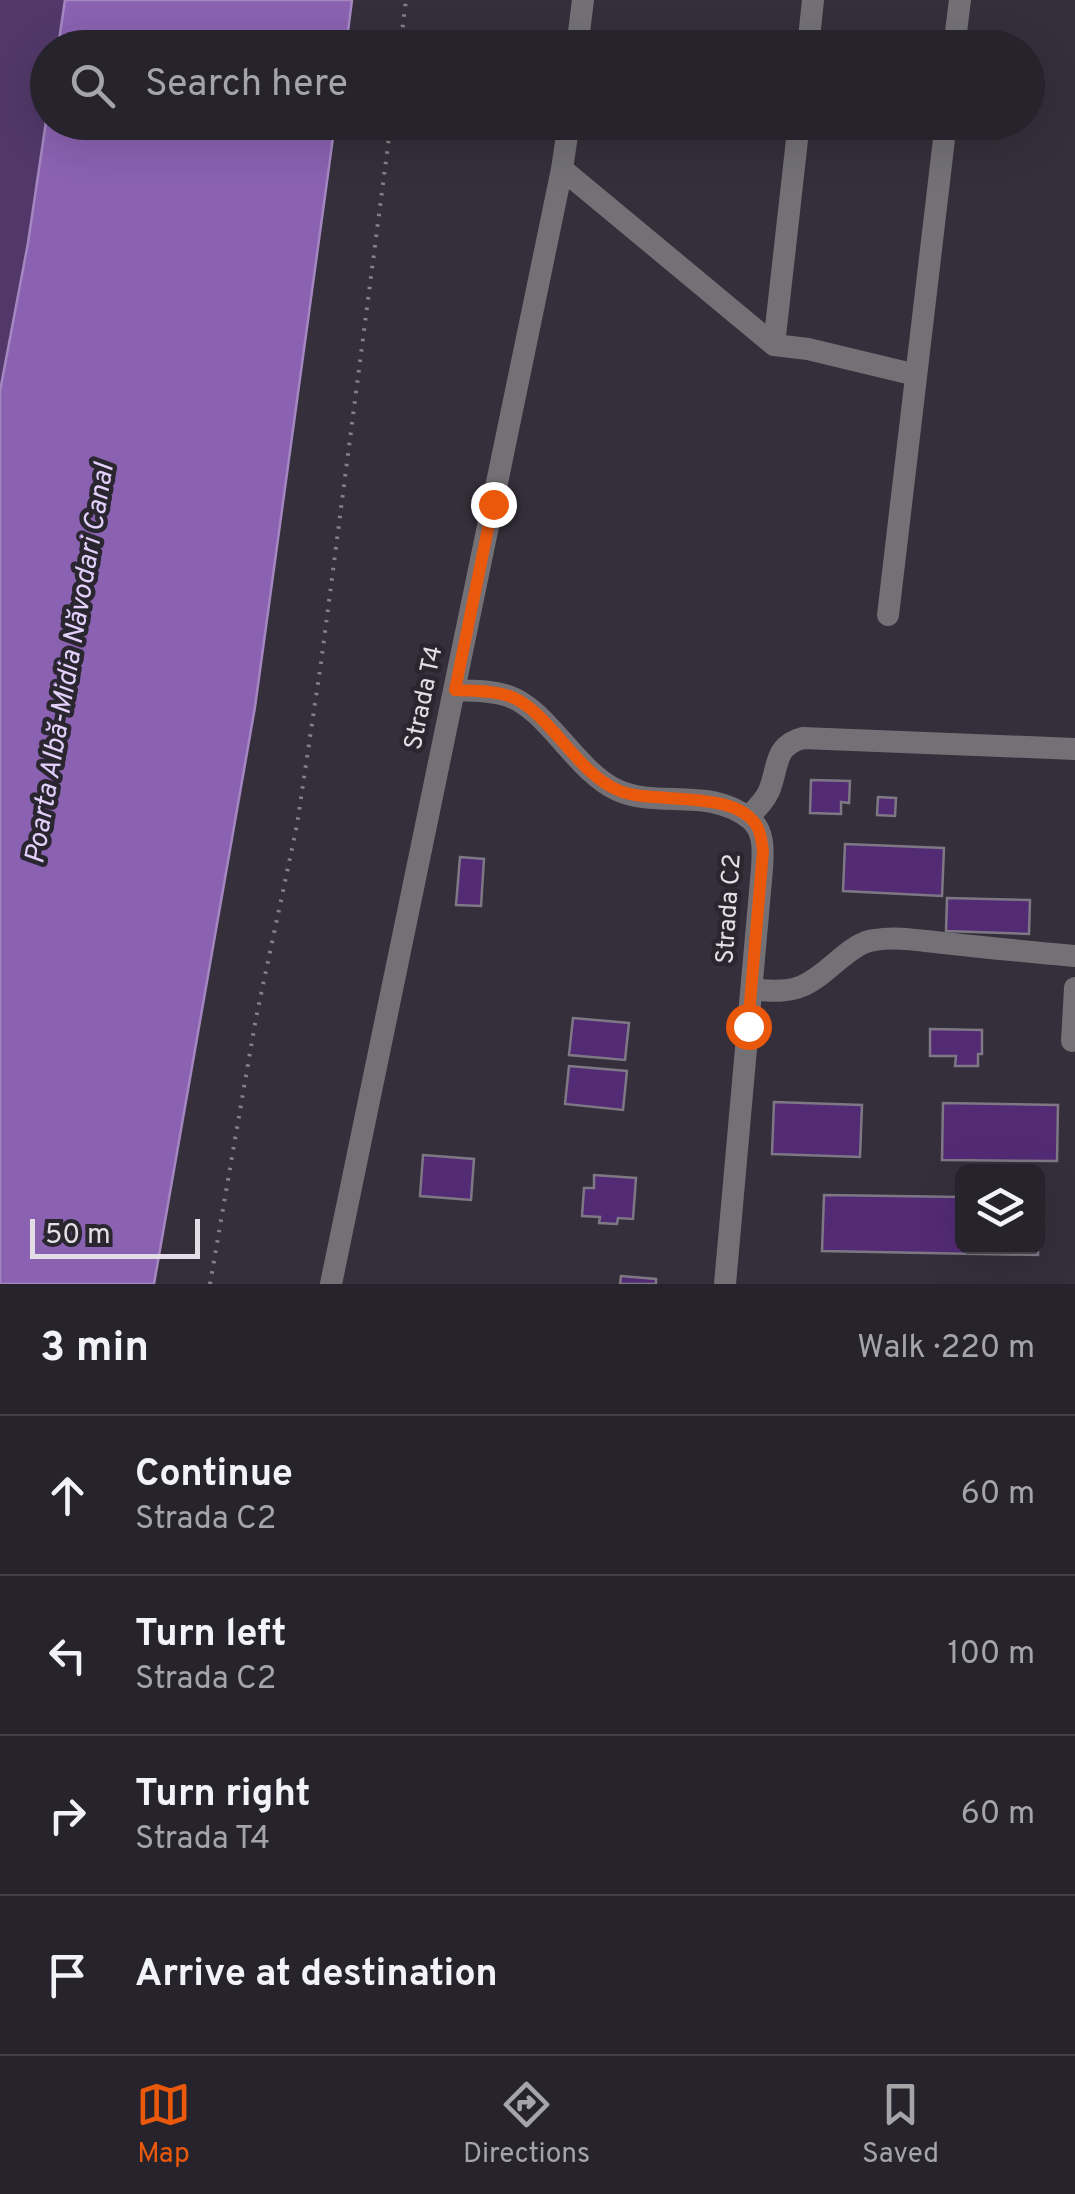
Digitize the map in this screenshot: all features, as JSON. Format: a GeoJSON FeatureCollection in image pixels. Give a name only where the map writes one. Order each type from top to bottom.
{"type":"FeatureCollection","features":[{"type":"Feature","properties":{"kind":"street"},"geometry":{"type":"LineString","coordinates":[[579,30],[583,0]]}},
{"type":"Feature","properties":{"kind":"street"},"geometry":{"type":"LineString","coordinates":[[810,30],[813,0]]}},
{"type":"Feature","properties":{"kind":"street"},"geometry":{"type":"LineString","coordinates":[[956,30],[960,0]]}},
{"type":"Feature","properties":{"kind":"street","name":"Strada T4"},"geometry":{"type":"LineString","coordinates":[[332,1284],[566,140]]}},
{"type":"Feature","properties":{"kind":"street"},"geometry":{"type":"LineString","coordinates":[[774,344],[797,140]]}},
{"type":"Feature","properties":{"kind":"street"},"geometry":{"type":"LineString","coordinates":[[888,615],[944,140]]}},
{"type":"Feature","properties":{"kind":"street"},"geometry":{"type":"LineString","coordinates":[[562,169],[774,344],[916,374]]}},
{"type":"Feature","properties":{"kind":"street","name":"Strada C2"},"geometry":{"type":"LineString","coordinates":[[455,690],[493,692],[526,704],[612,788],[640,796],[719,804],[735,809],[757,825],[763,851],[725,1284]]}},
{"type":"Feature","properties":{"kind":"street"},"geometry":{"type":"LineString","coordinates":[[748,818],[769,790],[779,755],[789,742],[802,738],[1075,748]]}},
{"type":"Feature","properties":{"kind":"street"},"geometry":{"type":"LineString","coordinates":[[752,990],[789,991],[803,987],[862,943],[876,939],[1075,956]]}},
{"type":"Feature","properties":{"kind":"street"},"geometry":{"type":"LineString","coordinates":[[1072,1042],[1075,988]]}},
{"type":"Feature","properties":{"kind":"path"},"geometry":{"type":"LineString","coordinates":[[402,30],[406,0]]}},
{"type":"Feature","properties":{"kind":"path"},"geometry":{"type":"LineString","coordinates":[[210,1284],[256,1018],[296,824],[321,663],[389,140]]}},
{"type":"Feature","properties":{"kind":"shaded area"},"geometry":{"type":"Polygon","coordinates":[[[0,0],[65,0],[61,30],[30,30],[30,140],[43,140],[0,391],[0,0]]]}},
{"type":"Feature","properties":{"kind":"water"},"geometry":{"type":"Polygon","coordinates":[[[65,0],[352,0],[348,30],[61,30],[65,0]]]}},
{"type":"Feature","properties":{"kind":"water","name":"Poarta Albă-Midia Năvodari Canal"},"geometry":{"type":"Polygon","coordinates":[[[43,140],[333,140],[255,707],[154,1284],[0,1284],[0,391],[43,140]]]}},
{"type":"Feature","properties":{"kind":"building"},"geometry":{"type":"Polygon","coordinates":[[[811,780],[850,781],[849,803],[841,802],[841,814],[810,813],[811,780]]]}},
{"type":"Feature","properties":{"kind":"building"},"geometry":{"type":"Polygon","coordinates":[[[878,797],[896,798],[895,816],[877,815],[878,797]]]}},
{"type":"Feature","properties":{"kind":"building"},"geometry":{"type":"Polygon","coordinates":[[[845,844],[944,848],[942,896],[843,891],[845,844]]]}},
{"type":"Feature","properties":{"kind":"building"},"geometry":{"type":"Polygon","coordinates":[[[460,857],[484,859],[481,906],[456,905],[460,857]]]}},
{"type":"Feature","properties":{"kind":"building"},"geometry":{"type":"Polygon","coordinates":[[[947,898],[1030,900],[1029,934],[946,931],[947,898]]]}},
{"type":"Feature","properties":{"kind":"building"},"geometry":{"type":"Polygon","coordinates":[[[573,1018],[629,1023],[625,1060],[569,1055],[573,1018]]]}},
{"type":"Feature","properties":{"kind":"building"},"geometry":{"type":"Polygon","coordinates":[[[930,1029],[982,1030],[978,1066],[955,1066],[956,1056],[930,1056],[930,1029]]]}},
{"type":"Feature","properties":{"kind":"building"},"geometry":{"type":"Polygon","coordinates":[[[569,1066],[627,1071],[623,1110],[565,1104],[569,1066]]]}},
{"type":"Feature","properties":{"kind":"building"},"geometry":{"type":"Polygon","coordinates":[[[774,1102],[862,1105],[860,1157],[772,1154],[774,1102]]]}},
{"type":"Feature","properties":{"kind":"building"},"geometry":{"type":"Polygon","coordinates":[[[943,1103],[1058,1105],[1057,1161],[942,1160],[943,1103]]]}},
{"type":"Feature","properties":{"kind":"building"},"geometry":{"type":"Polygon","coordinates":[[[423,1155],[474,1159],[471,1200],[420,1196],[423,1155]]]}},
{"type":"Feature","properties":{"kind":"building"},"geometry":{"type":"Polygon","coordinates":[[[594,1175],[636,1178],[633,1219],[618,1218],[617,1224],[599,1223],[600,1217],[582,1216],[584,1188],[594,1188],[594,1175]]]}},
{"type":"Feature","properties":{"kind":"building"},"geometry":{"type":"Polygon","coordinates":[[[824,1195],[955,1197],[955,1253],[822,1251],[824,1195]]]}},
{"type":"Feature","properties":{"kind":"building"},"geometry":{"type":"Polygon","coordinates":[[[621,1276],[656,1279],[656,1284],[620,1284],[621,1276]]]}},
{"type":"Feature","properties":{"kind":"route"},"geometry":{"type":"LineString","coordinates":[[493,504],[455,690],[493,692],[526,704],[612,788],[626,794],[719,804],[735,809],[757,825],[763,851],[748,1026]]}}]}
